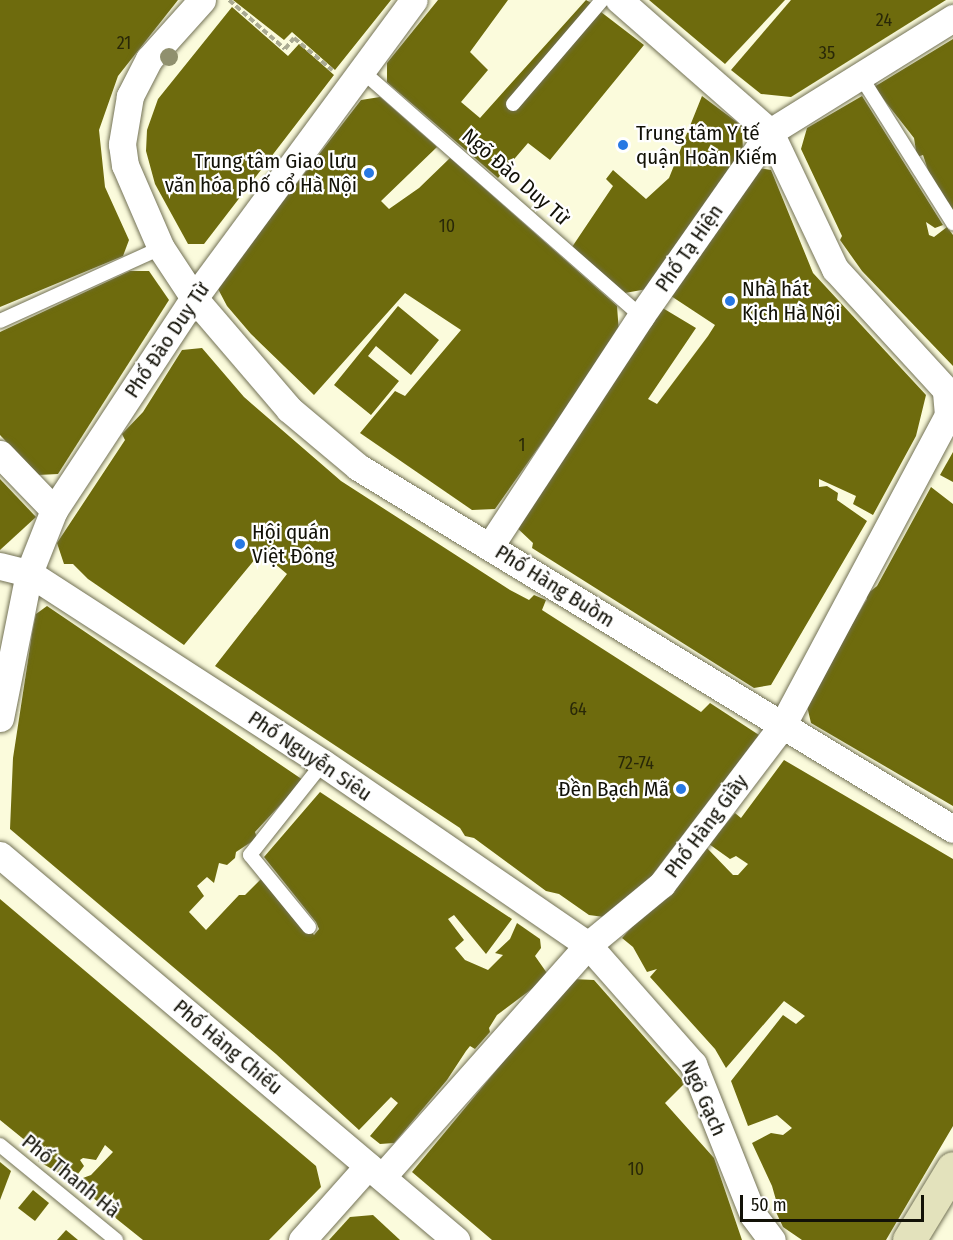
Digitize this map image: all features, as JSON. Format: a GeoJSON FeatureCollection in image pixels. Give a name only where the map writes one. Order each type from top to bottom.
{"type":"FeatureCollection","features":[{"type":"Feature","properties":{"kind":"street","name":"Phố Hàng Buồm"},"geometry":{"type":"LineString","coordinates":[[202,0],[149,59],[130,96],[123,130],[125,165],[161,248],[194,298],[289,409],[319,438],[358,467],[953,829]]}},
{"type":"Feature","properties":{"kind":"street","name":"Phố Đào Duy Từ"},"geometry":{"type":"LineString","coordinates":[[0,718],[29,573],[54,510],[194,298],[414,0]]}},
{"type":"Feature","properties":{"kind":"street"},"geometry":{"type":"LineString","coordinates":[[620,0],[770,132],[835,269],[946,390],[951,415]]}},
{"type":"Feature","properties":{"kind":"street","name":"Phố Tạ Hiện"},"geometry":{"type":"LineString","coordinates":[[490,546],[641,316],[770,132],[953,18]]}},
{"type":"Feature","properties":{"kind":"street","name":"Phố Hàng Giầy"},"geometry":{"type":"LineString","coordinates":[[302,1240],[375,1172],[588,945],[662,884],[782,726],[951,415]]}},
{"type":"Feature","properties":{"kind":"street"},"geometry":{"type":"LineString","coordinates":[[0,454],[54,510]]}},
{"type":"Feature","properties":{"kind":"street","name":"Phố Nguyễn Siêu"},"geometry":{"type":"LineString","coordinates":[[0,566],[29,573],[323,763],[588,945]]}},
{"type":"Feature","properties":{"kind":"street","name":"Phố Hàng Chiếu"},"geometry":{"type":"LineString","coordinates":[[0,855],[456,1240]]}},
{"type":"Feature","properties":{"kind":"street","name":"Ngõ Gạch"},"geometry":{"type":"LineString","coordinates":[[588,945],[693,1064],[753,1215],[772,1240]]}},
{"type":"Feature","properties":{"kind":"street"},"geometry":{"type":"LineString","coordinates":[[909,1240],[953,1168]]}},
{"type":"Feature","properties":{"kind":"lane"},"geometry":{"type":"LineString","coordinates":[[513,104],[602,0]]}},
{"type":"Feature","properties":{"kind":"lane"},"geometry":{"type":"LineString","coordinates":[[861,77],[953,223]]}},
{"type":"Feature","properties":{"kind":"lane","name":"Ngõ Đào Duy Từ"},"geometry":{"type":"LineString","coordinates":[[356,78],[641,316]]}},
{"type":"Feature","properties":{"kind":"lane"},"geometry":{"type":"LineString","coordinates":[[0,321],[161,248]]}},
{"type":"Feature","properties":{"kind":"lane"},"geometry":{"type":"LineString","coordinates":[[309,927],[250,855],[323,763]]}},
{"type":"Feature","properties":{"kind":"lane","name":"Phố Thanh Hà"},"geometry":{"type":"LineString","coordinates":[[0,1145],[116,1240]]}},
{"type":"Feature","properties":{"kind":"path"},"geometry":{"type":"LineString","coordinates":[[229,0],[285,49],[294,38],[356,78]]}},
{"type":"Feature","properties":{"kind":"building"},"geometry":{"type":"Polygon","coordinates":[[[0,0],[178,0],[118,76],[99,130],[105,187],[129,240],[123,256],[0,307],[0,0]]]}},
{"type":"Feature","properties":{"kind":"building"},"geometry":{"type":"Polygon","coordinates":[[[233,0],[391,0],[335,70],[292,32],[284,40],[233,0]]]}},
{"type":"Feature","properties":{"kind":"building"},"geometry":{"type":"Polygon","coordinates":[[[438,0],[508,0],[470,52],[488,70],[461,102],[480,118],[586,0],[595,5],[512,110],[516,111],[601,12],[644,45],[550,160],[528,143],[498,178],[387,82],[387,63],[438,0]]]}},
{"type":"Feature","properties":{"kind":"building"},"geometry":{"type":"Polygon","coordinates":[[[649,0],[785,0],[725,64],[649,0]]]}},
{"type":"Feature","properties":{"kind":"building"},"geometry":{"type":"Polygon","coordinates":[[[791,0],[946,0],[791,97],[761,94],[731,70],[791,0]]]}},
{"type":"Feature","properties":{"kind":"building"},"geometry":{"type":"Polygon","coordinates":[[[232,7],[288,56],[299,44],[334,75],[204,244],[188,244],[155,184],[146,151],[147,130],[158,99],[232,7]]]}},
{"type":"Feature","properties":{"kind":"building"},"geometry":{"type":"Polygon","coordinates":[[[953,39],[953,213],[931,179],[923,155],[917,157],[914,138],[874,87],[953,39]]]}},
{"type":"Feature","properties":{"kind":"building"},"geometry":{"type":"Polygon","coordinates":[[[702,96],[742,126],[743,151],[647,289],[625,293],[572,247],[613,186],[606,179],[613,170],[646,199],[669,178],[702,96]]]}},
{"type":"Feature","properties":{"kind":"building"},"geometry":{"type":"Polygon","coordinates":[[[862,96],[943,225],[935,228],[926,222],[929,235],[934,237],[947,227],[953,235],[953,366],[862,271],[840,240],[842,236],[801,149],[807,128],[862,96]]]}},
{"type":"Feature","properties":{"kind":"building"},"geometry":{"type":"Polygon","coordinates":[[[380,97],[437,147],[381,201],[389,209],[419,188],[450,158],[617,306],[619,333],[495,509],[472,510],[360,433],[395,391],[405,396],[461,330],[405,293],[314,395],[251,334],[227,306],[217,287],[361,100],[380,97]]]}},
{"type":"Feature","properties":{"kind":"building"},"geometry":{"type":"Polygon","coordinates":[[[758,168],[771,170],[813,273],[926,395],[916,436],[873,515],[853,504],[856,496],[819,479],[819,487],[827,486],[838,493],[837,500],[867,521],[771,685],[754,688],[532,548],[533,543],[514,525],[661,307],[696,328],[648,399],[657,404],[708,336],[715,325],[671,296],[758,168]]]}},
{"type":"Feature","properties":{"kind":"building"},"geometry":{"type":"Polygon","coordinates":[[[130,271],[149,271],[169,300],[58,474],[38,475],[0,435],[0,332],[130,271]]]}},
{"type":"Feature","properties":{"kind":"building"},"geometry":{"type":"Polygon","coordinates":[[[398,306],[439,340],[411,375],[376,346],[368,356],[399,381],[371,415],[334,385],[398,306]]]}},
{"type":"Feature","properties":{"kind":"building"},"geometry":{"type":"Polygon","coordinates":[[[202,348],[244,397],[341,481],[510,590],[529,600],[534,595],[546,600],[542,610],[701,712],[710,703],[759,735],[650,878],[604,917],[589,915],[559,894],[546,891],[474,838],[465,836],[460,828],[215,666],[287,574],[261,552],[184,645],[88,579],[73,564],[64,564],[57,543],[125,440],[122,434],[143,412],[182,350],[202,348]]]}},
{"type":"Feature","properties":{"kind":"building"},"geometry":{"type":"Polygon","coordinates":[[[953,452],[953,482],[940,475],[953,452]]]}},
{"type":"Feature","properties":{"kind":"building"},"geometry":{"type":"Polygon","coordinates":[[[0,479],[36,517],[0,550],[0,479]]]}},
{"type":"Feature","properties":{"kind":"building"},"geometry":{"type":"Polygon","coordinates":[[[931,487],[953,504],[953,806],[811,723],[806,702],[867,599],[866,595],[877,586],[931,487]]]}},
{"type":"Feature","properties":{"kind":"building"},"geometry":{"type":"Polygon","coordinates":[[[47,606],[303,780],[255,832],[257,838],[236,852],[235,858],[227,865],[219,863],[214,883],[207,877],[197,886],[204,896],[189,912],[206,930],[239,895],[245,895],[264,876],[314,935],[319,929],[316,922],[264,857],[320,792],[512,919],[486,954],[454,915],[448,919],[464,940],[455,948],[465,960],[488,970],[503,955],[495,953],[510,939],[517,923],[540,939],[541,948],[535,956],[549,976],[497,1015],[489,1028],[490,1032],[475,1049],[470,1046],[447,1080],[394,1143],[380,1144],[370,1136],[398,1103],[391,1097],[359,1130],[276,1054],[10,829],[13,758],[32,634],[36,614],[47,606]]]}},
{"type":"Feature","properties":{"kind":"building"},"geometry":{"type":"Polygon","coordinates":[[[784,760],[953,859],[953,1126],[886,1240],[802,1240],[783,1227],[776,1212],[778,1207],[772,1186],[752,1143],[771,1133],[783,1135],[792,1128],[777,1115],[748,1126],[731,1081],[783,1015],[796,1024],[805,1016],[784,1001],[726,1068],[715,1049],[650,977],[657,969],[647,972],[633,947],[622,938],[706,847],[733,875],[738,875],[748,864],[736,856],[730,859],[709,844],[735,813],[741,818],[784,760]]]}},
{"type":"Feature","properties":{"kind":"building"},"geometry":{"type":"Polygon","coordinates":[[[0,899],[316,1166],[321,1187],[269,1240],[143,1240],[113,1216],[115,1211],[110,1207],[114,1192],[101,1204],[72,1182],[91,1175],[113,1152],[105,1145],[96,1160],[83,1158],[80,1160],[84,1166],[78,1174],[70,1169],[64,1176],[38,1161],[46,1146],[37,1150],[0,1120],[0,899]]]}},
{"type":"Feature","properties":{"kind":"building"},"geometry":{"type":"Polygon","coordinates":[[[572,979],[594,980],[685,1083],[665,1103],[714,1158],[742,1240],[492,1240],[412,1172],[572,979]]]}},
{"type":"Feature","properties":{"kind":"building"},"geometry":{"type":"Polygon","coordinates":[[[0,1162],[11,1171],[0,1200],[0,1162]]]}},
{"type":"Feature","properties":{"kind":"building"},"geometry":{"type":"Polygon","coordinates":[[[33,1190],[49,1203],[35,1221],[18,1208],[33,1190]]]}},
{"type":"Feature","properties":{"kind":"building"},"geometry":{"type":"Polygon","coordinates":[[[373,1215],[400,1240],[329,1240],[350,1217],[373,1215]]]}},
{"type":"Feature","properties":{"kind":"building"},"geometry":{"type":"Polygon","coordinates":[[[66,1230],[78,1240],[57,1240],[66,1230]]]}},
{"type":"Feature","properties":{"kind":"place","name":"Trung tâm Y tế quận Hoàn Kiếm"},"geometry":{"type":"Point","coordinates":[623,145]}},
{"type":"Feature","properties":{"kind":"place","name":"Trung tâm Giao lưu văn hóa phố cổ Hà Nội"},"geometry":{"type":"Point","coordinates":[369,173]}},
{"type":"Feature","properties":{"kind":"place","name":"Nhà hát Kịch Hà Nội"},"geometry":{"type":"Point","coordinates":[730,301]}},
{"type":"Feature","properties":{"kind":"place","name":"Hội quán Việt Đông"},"geometry":{"type":"Point","coordinates":[240,544]}},
{"type":"Feature","properties":{"kind":"place","name":"Đền Bạch Mã"},"geometry":{"type":"Point","coordinates":[681,789]}}]}
